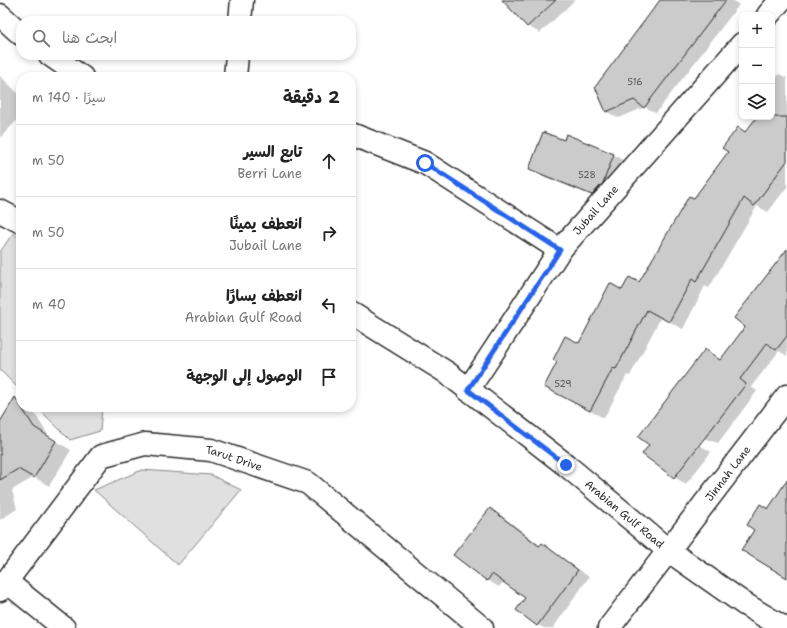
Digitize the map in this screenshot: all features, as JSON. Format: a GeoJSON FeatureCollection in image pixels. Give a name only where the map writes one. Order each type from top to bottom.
{"type":"FeatureCollection","features":[{"type":"Feature","properties":{"kind":"street"},"geometry":{"type":"LineString","coordinates":[[240,16],[242,0]]}},
{"type":"Feature","properties":{"kind":"street"},"geometry":{"type":"LineString","coordinates":[[771,12],[781,0]]}},
{"type":"Feature","properties":{"kind":"street"},"geometry":{"type":"LineString","coordinates":[[0,15],[16,29]]}},
{"type":"Feature","properties":{"kind":"street","name":"Jubail Lane"},"geometry":{"type":"LineString","coordinates":[[468,390],[560,250],[739,47]]}},
{"type":"Feature","properties":{"kind":"street"},"geometry":{"type":"LineString","coordinates":[[57,60],[75,72]]}},
{"type":"Feature","properties":{"kind":"street"},"geometry":{"type":"LineString","coordinates":[[235,72],[237,60]]}},
{"type":"Feature","properties":{"kind":"street"},"geometry":{"type":"LineString","coordinates":[[356,136],[425,163],[560,250]]}},
{"type":"Feature","properties":{"kind":"street"},"geometry":{"type":"LineString","coordinates":[[0,211],[16,219]]}},
{"type":"Feature","properties":{"kind":"street","name":"Arabian Gulf Road"},"geometry":{"type":"LineString","coordinates":[[356,316],[446,372],[566,465],[669,551],[744,603],[784,628]]}},
{"type":"Feature","properties":{"kind":"street","name":"Jinnah Lane"},"geometry":{"type":"LineString","coordinates":[[609,628],[787,396]]}},
{"type":"Feature","properties":{"kind":"street","name":"Tarut Drive"},"geometry":{"type":"LineString","coordinates":[[4,586],[100,456],[145,444],[212,450],[308,483],[482,628]]}},
{"type":"Feature","properties":{"kind":"street"},"geometry":{"type":"LineString","coordinates":[[4,586],[64,628]]}},
{"type":"Feature","properties":{"kind":"shaded area"},"geometry":{"type":"Polygon","coordinates":[[[13,233],[16,236],[16,386],[0,370],[0,252],[13,233]]]}},
{"type":"Feature","properties":{"kind":"shaded area"},"geometry":{"type":"Polygon","coordinates":[[[42,412],[102,412],[100,431],[70,440],[42,412]]]}},
{"type":"Feature","properties":{"kind":"shaded area"},"geometry":{"type":"Polygon","coordinates":[[[142,470],[211,475],[241,490],[178,565],[94,490],[142,470]]]}},
{"type":"Feature","properties":{"kind":"building"},"geometry":{"type":"Polygon","coordinates":[[[502,0],[556,0],[527,27],[502,0]]]}},
{"type":"Feature","properties":{"kind":"building"},"geometry":{"type":"Polygon","coordinates":[[[660,0],[726,0],[644,108],[634,100],[606,112],[595,87],[660,0]]]}},
{"type":"Feature","properties":{"kind":"building"},"geometry":{"type":"Polygon","coordinates":[[[775,117],[787,117],[787,161],[754,206],[744,198],[696,282],[692,279],[669,322],[647,310],[616,369],[613,368],[590,411],[544,387],[557,362],[553,360],[565,336],[579,343],[610,283],[622,290],[629,277],[639,282],[689,196],[694,198],[728,152],[722,148],[738,127],[745,132],[755,120],[775,120],[775,117]]]}},
{"type":"Feature","properties":{"kind":"building"},"geometry":{"type":"Polygon","coordinates":[[[543,132],[564,140],[566,134],[614,154],[603,183],[592,195],[529,169],[543,132]]]}},
{"type":"Feature","properties":{"kind":"building"},"geometry":{"type":"Polygon","coordinates":[[[787,249],[787,336],[776,350],[767,343],[740,379],[746,384],[674,478],[642,454],[649,445],[638,437],[705,349],[720,360],[745,327],[734,318],[787,249]]]}},
{"type":"Feature","properties":{"kind":"building"},"geometry":{"type":"Polygon","coordinates":[[[15,397],[16,412],[24,412],[34,427],[56,441],[34,478],[18,469],[0,480],[0,422],[15,397]]]}},
{"type":"Feature","properties":{"kind":"building"},"geometry":{"type":"Polygon","coordinates":[[[787,480],[787,578],[741,550],[754,530],[747,525],[760,504],[768,509],[787,480]]]}},
{"type":"Feature","properties":{"kind":"building"},"geometry":{"type":"Polygon","coordinates":[[[490,508],[539,546],[542,543],[578,570],[537,626],[516,610],[525,598],[492,574],[487,581],[453,555],[490,508]]]}},
{"type":"Feature","properties":{"kind":"route"},"geometry":{"type":"LineString","coordinates":[[425,163],[560,250],[468,390],[566,465]]}}]}
